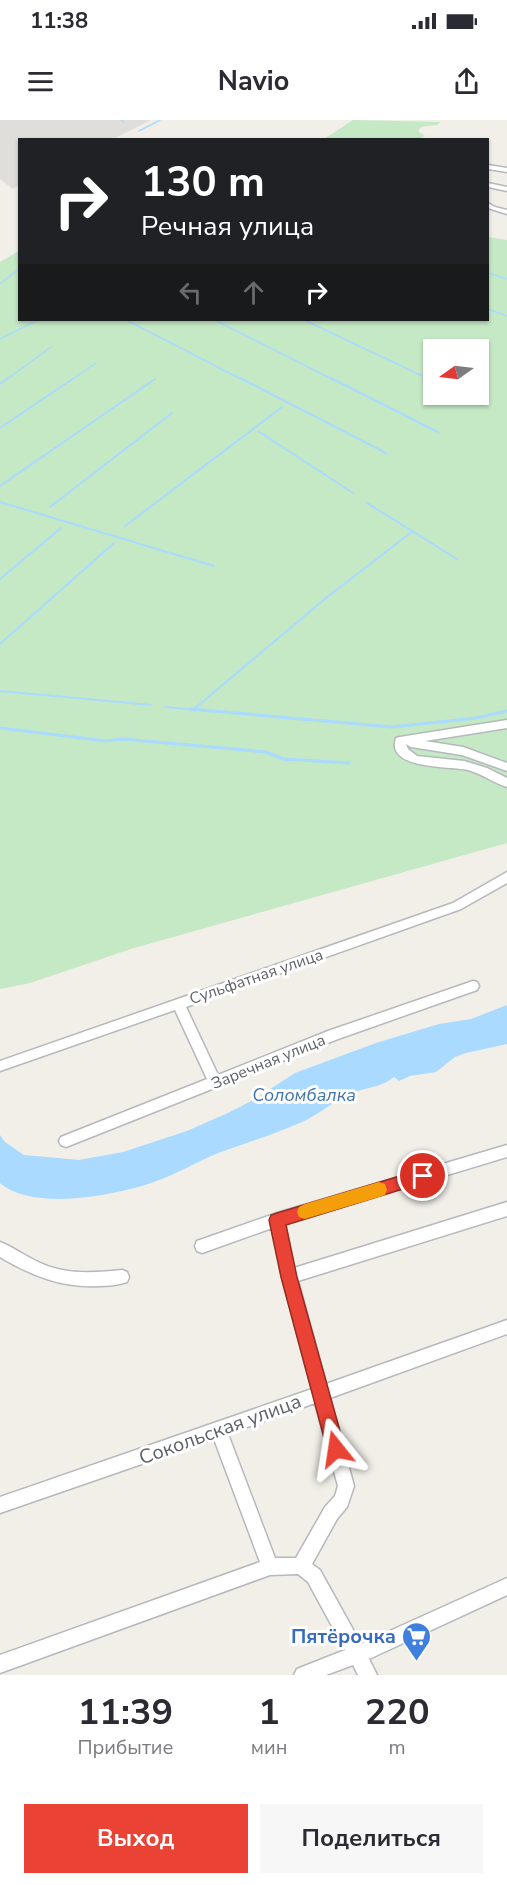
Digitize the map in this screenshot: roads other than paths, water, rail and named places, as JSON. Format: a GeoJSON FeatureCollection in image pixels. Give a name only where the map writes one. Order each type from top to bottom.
{"type":"FeatureCollection","features":[{"type":"Feature","properties":{"kind":"street"},"geometry":{"type":"LineString","coordinates":[[489,167],[507,170]]}},
{"type":"Feature","properties":{"kind":"street"},"geometry":{"type":"LineString","coordinates":[[489,185],[507,189]]}},
{"type":"Feature","properties":{"kind":"street"},"geometry":{"type":"LineString","coordinates":[[489,206],[507,212]]}},
{"type":"Feature","properties":{"kind":"street"},"geometry":{"type":"LineString","coordinates":[[400,741],[507,724]]}},
{"type":"Feature","properties":{"kind":"street"},"geometry":{"type":"LineString","coordinates":[[400,741],[464,751],[507,767]]}},
{"type":"Feature","properties":{"kind":"street"},"geometry":{"type":"LineString","coordinates":[[400,741],[404,753],[413,759],[459,764],[486,771],[507,783]]}},
{"type":"Feature","properties":{"kind":"street","name":"Сульфатная улица"},"geometry":{"type":"LineString","coordinates":[[2,1066],[457,906],[507,877]]}},
{"type":"Feature","properties":{"kind":"street","name":"Заречная улица"},"geometry":{"type":"LineString","coordinates":[[66,1141],[333,1035],[473,986]]}},
{"type":"Feature","properties":{"kind":"street"},"geometry":{"type":"LineString","coordinates":[[178,1003],[215,1083]]}},
{"type":"Feature","properties":{"kind":"street"},"geometry":{"type":"LineString","coordinates":[[202,1246],[277,1220],[507,1151]]}},
{"type":"Feature","properties":{"kind":"street"},"geometry":{"type":"LineString","coordinates":[[289,1277],[507,1209]]}},
{"type":"Feature","properties":{"kind":"street"},"geometry":{"type":"LineString","coordinates":[[277,1220],[289,1277],[346,1486],[340,1502],[331,1513],[301,1566]]}},
{"type":"Feature","properties":{"kind":"street"},"geometry":{"type":"LineString","coordinates":[[0,1249],[31,1268],[57,1277],[89,1282],[122,1277]]}},
{"type":"Feature","properties":{"kind":"street","name":"Сокольская улица"},"geometry":{"type":"LineString","coordinates":[[0,1504],[507,1327]]}},
{"type":"Feature","properties":{"kind":"street"},"geometry":{"type":"LineString","coordinates":[[218,1429],[270,1567]]}},
{"type":"Feature","properties":{"kind":"street"},"geometry":{"type":"LineString","coordinates":[[0,1664],[270,1567],[301,1566],[314,1576],[368,1675]]}},
{"type":"Feature","properties":{"kind":"street"},"geometry":{"type":"LineString","coordinates":[[303,1675],[358,1654],[507,1586]]}},
{"type":"Feature","properties":{"kind":"water","name":"Соломбалка"},"geometry":{"type":"Polygon","coordinates":[[[507,1005],[507,1044],[455,1057],[436,1072],[410,1076],[399,1081],[394,1077],[383,1084],[350,1093],[302,1122],[221,1152],[154,1182],[98,1196],[53,1199],[15,1192],[0,1183],[0,1135],[5,1142],[24,1155],[79,1160],[123,1152],[187,1131],[230,1112],[295,1073],[376,1043],[439,1024],[471,1019],[507,1005]]]}},
{"type":"Feature","properties":{"kind":"waterway"},"geometry":{"type":"LineString","coordinates":[[139,131],[160,120]]}},
{"type":"Feature","properties":{"kind":"waterway"},"geometry":{"type":"LineString","coordinates":[[0,284],[18,270]]}},
{"type":"Feature","properties":{"kind":"waterway"},"geometry":{"type":"LineString","coordinates":[[489,273],[507,279]]}},
{"type":"Feature","properties":{"kind":"waterway"},"geometry":{"type":"LineString","coordinates":[[489,309],[507,316]]}},
{"type":"Feature","properties":{"kind":"waterway"},"geometry":{"type":"LineString","coordinates":[[0,339],[36,321]]}},
{"type":"Feature","properties":{"kind":"waterway"},"geometry":{"type":"LineString","coordinates":[[128,321],[243,380]]}},
{"type":"Feature","properties":{"kind":"waterway"},"geometry":{"type":"LineString","coordinates":[[217,321],[334,380]]}},
{"type":"Feature","properties":{"kind":"waterway"},"geometry":{"type":"LineString","coordinates":[[306,321],[423,376]]}},
{"type":"Feature","properties":{"kind":"waterway"},"geometry":{"type":"LineString","coordinates":[[6,380],[51,347]]}},
{"type":"Feature","properties":{"kind":"waterway"},"geometry":{"type":"LineString","coordinates":[[71,380],[96,363]]}},
{"type":"Feature","properties":{"kind":"waterway"},"geometry":{"type":"LineString","coordinates":[[0,384],[8,378]]}},
{"type":"Feature","properties":{"kind":"waterway"},"geometry":{"type":"LineString","coordinates":[[0,428],[74,378]]}},
{"type":"Feature","properties":{"kind":"waterway"},"geometry":{"type":"LineString","coordinates":[[240,378],[386,453]]}},
{"type":"Feature","properties":{"kind":"waterway"},"geometry":{"type":"LineString","coordinates":[[331,378],[438,432]]}},
{"type":"Feature","properties":{"kind":"waterway"},"geometry":{"type":"LineString","coordinates":[[0,486],[155,379]]}},
{"type":"Feature","properties":{"kind":"waterway"},"geometry":{"type":"LineString","coordinates":[[125,526],[282,407]]}},
{"type":"Feature","properties":{"kind":"waterway"},"geometry":{"type":"LineString","coordinates":[[50,507],[172,413]]}},
{"type":"Feature","properties":{"kind":"waterway"},"geometry":{"type":"LineString","coordinates":[[258,431],[353,493]]}},
{"type":"Feature","properties":{"kind":"waterway"},"geometry":{"type":"LineString","coordinates":[[0,502],[214,566]]}},
{"type":"Feature","properties":{"kind":"waterway"},"geometry":{"type":"LineString","coordinates":[[367,503],[413,531]]}},
{"type":"Feature","properties":{"kind":"waterway"},"geometry":{"type":"LineString","coordinates":[[0,579],[61,528]]}},
{"type":"Feature","properties":{"kind":"waterway"},"geometry":{"type":"LineString","coordinates":[[194,709],[326,598],[413,531]]}},
{"type":"Feature","properties":{"kind":"waterway"},"geometry":{"type":"LineString","coordinates":[[413,531],[457,559]]}},
{"type":"Feature","properties":{"kind":"waterway"},"geometry":{"type":"LineString","coordinates":[[0,644],[114,543]]}},
{"type":"Feature","properties":{"kind":"waterway"},"geometry":{"type":"LineString","coordinates":[[0,691],[151,705]]}},
{"type":"Feature","properties":{"kind":"waterway"},"geometry":{"type":"LineString","coordinates":[[165,707],[208,711]]}},
{"type":"Feature","properties":{"kind":"waterway"},"geometry":{"type":"LineString","coordinates":[[191,709],[392,727],[476,718],[507,711]]}},
{"type":"Feature","properties":{"kind":"waterway"},"geometry":{"type":"LineString","coordinates":[[0,728],[106,741],[123,739],[266,752],[283,759],[349,763]]}},
{"type":"Feature","properties":{"kind":"place","name":"Пятёрочка"},"geometry":{"type":"Point","coordinates":[417,1662]}}]}
